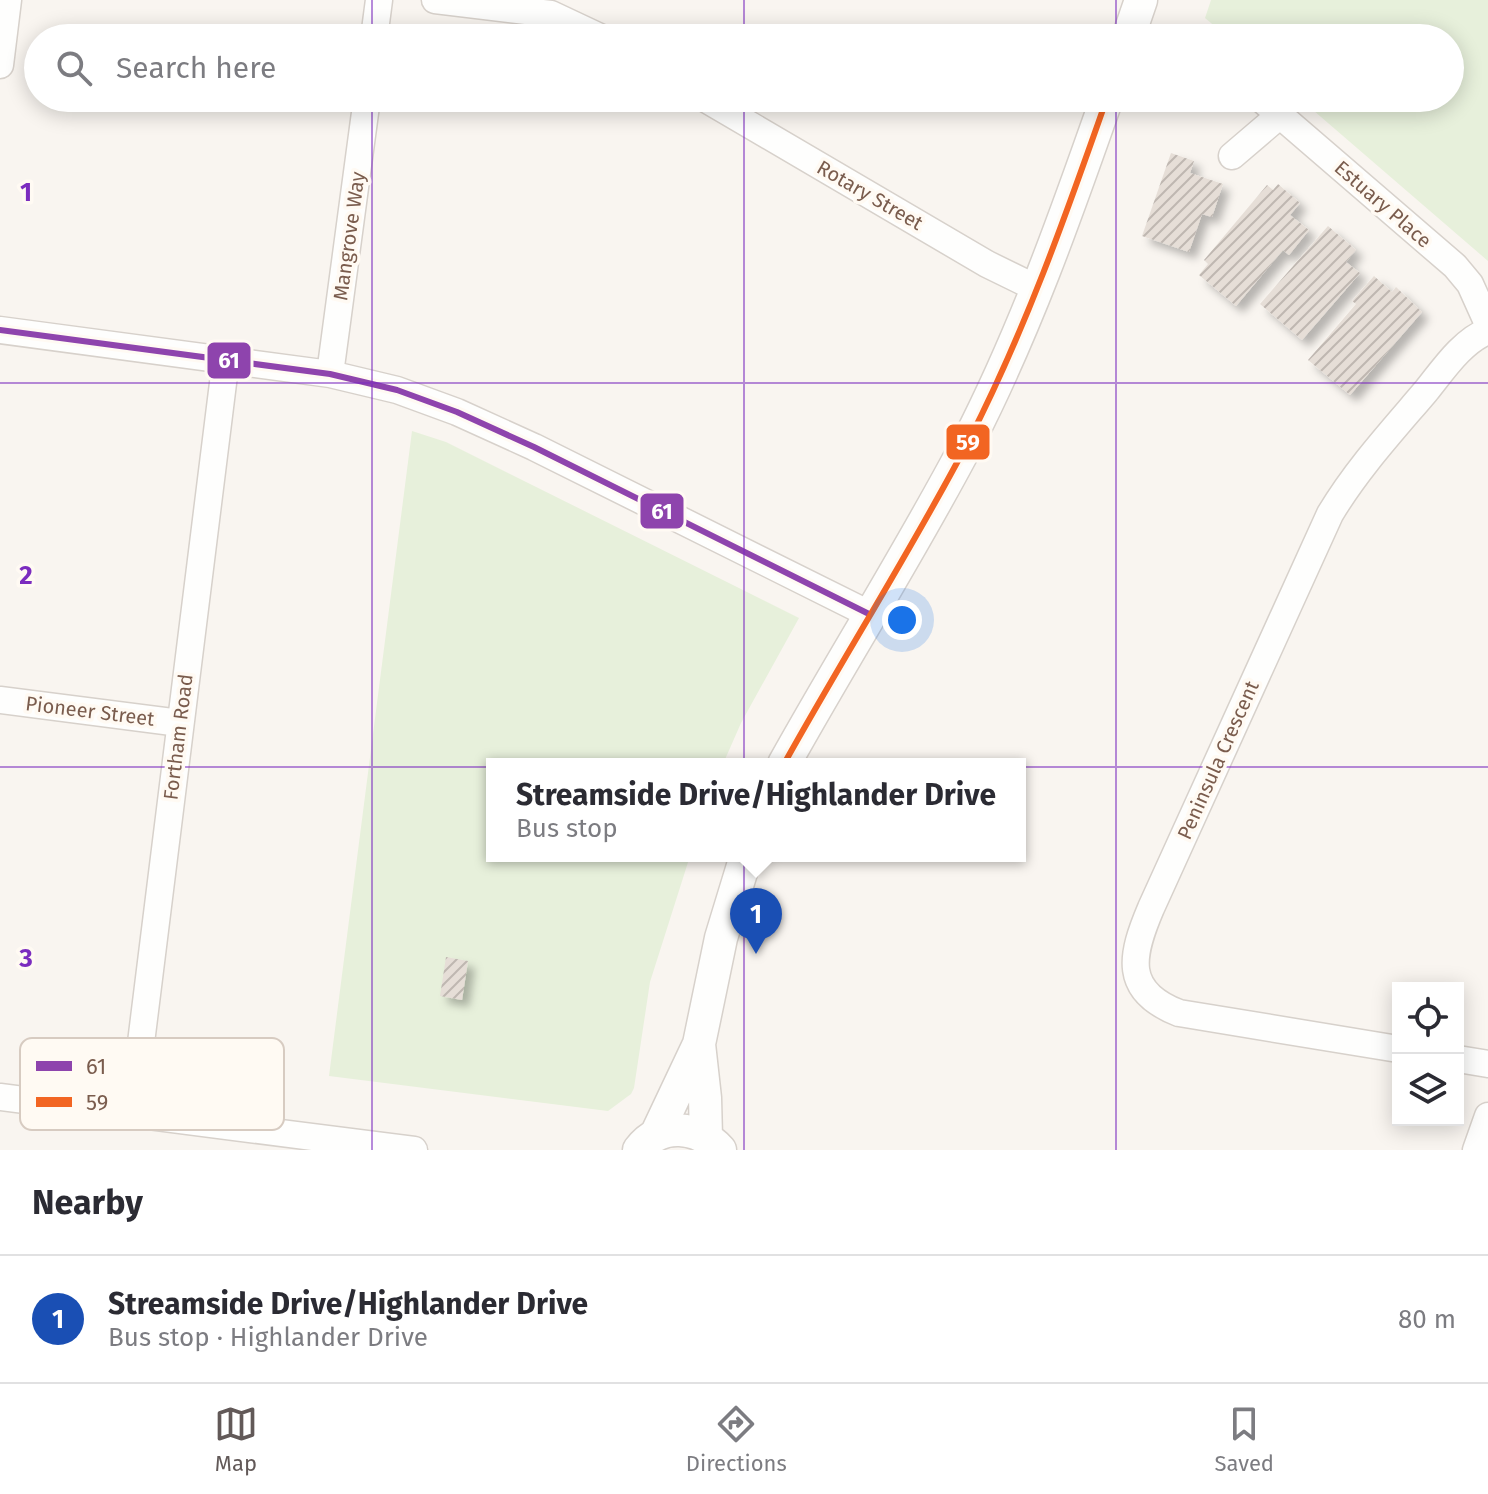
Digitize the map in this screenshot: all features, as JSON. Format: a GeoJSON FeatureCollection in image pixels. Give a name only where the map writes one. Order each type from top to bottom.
{"type":"FeatureCollection","features":[{"type":"Feature","properties":{"kind":"street"},"geometry":{"type":"LineString","coordinates":[[0,65],[8,0]]}},
{"type":"Feature","properties":{"kind":"street"},"geometry":{"type":"LineString","coordinates":[[376,24],[379,0]]}},
{"type":"Feature","properties":{"kind":"street"},"geometry":{"type":"LineString","coordinates":[[435,0],[551,14],[572,24]]}},
{"type":"Feature","properties":{"kind":"street"},"geometry":{"type":"LineString","coordinates":[[1133,24],[1141,0]]}},
{"type":"Feature","properties":{"kind":"street","name":"Mangrove Way"},"geometry":{"type":"LineString","coordinates":[[330,374],[365,112]]}},
{"type":"Feature","properties":{"kind":"street","name":"Rotary Street"},"geometry":{"type":"LineString","coordinates":[[728,112],[987,264],[1038,289]]}},
{"type":"Feature","properties":{"kind":"street"},"geometry":{"type":"LineString","coordinates":[[787,758],[968,441],[1038,289],[1102,112]]}},
{"type":"Feature","properties":{"kind":"street"},"geometry":{"type":"LineString","coordinates":[[1232,156],[1266,112]]}},
{"type":"Feature","properties":{"kind":"street","name":"Estuary Place"},"geometry":{"type":"LineString","coordinates":[[1276,112],[1455,266],[1470,284],[1488,324]]}},
{"type":"Feature","properties":{"kind":"street"},"geometry":{"type":"LineString","coordinates":[[0,330],[330,374],[397,390],[457,412],[534,447],[869,614]]}},
{"type":"Feature","properties":{"kind":"street","name":"Peninsula Crescent"},"geometry":{"type":"LineString","coordinates":[[1392,1048],[1179,1013],[1159,1005],[1147,994],[1139,980],[1135,949],[1330,514],[1371,455],[1458,353],[1488,331]]}},
{"type":"Feature","properties":{"kind":"street","name":"Fortham Road"},"geometry":{"type":"LineString","coordinates":[[141,1038],[226,359]]}},
{"type":"Feature","properties":{"kind":"street","name":"Pioneer Street"},"geometry":{"type":"LineString","coordinates":[[0,700],[180,723]]}},
{"type":"Feature","properties":{"kind":"street"},"geometry":{"type":"LineString","coordinates":[[648,1142],[699,1044],[721,938],[744,862]]}},
{"type":"Feature","properties":{"kind":"street"},"geometry":{"type":"LineString","coordinates":[[699,1044],[713,1143]]}},
{"type":"Feature","properties":{"kind":"street"},"geometry":{"type":"LineString","coordinates":[[1464,1060],[1488,1064]]}},
{"type":"Feature","properties":{"kind":"street"},"geometry":{"type":"LineString","coordinates":[[0,1097],[20,1100]]}},
{"type":"Feature","properties":{"kind":"street"},"geometry":{"type":"LineString","coordinates":[[1476,1150],[1488,1116]]}},
{"type":"Feature","properties":{"kind":"street"},"geometry":{"type":"LineString","coordinates":[[253,1130],[414,1150]]}},
{"type":"Feature","properties":{"kind":"street"},"geometry":{"type":"LineString","coordinates":[[648,1142],[673,1130],[690,1130],[713,1143]]}},
{"type":"Feature","properties":{"kind":"green space"},"geometry":{"type":"Polygon","coordinates":[[[1211,0],[1488,0],[1488,261],[1315,112],[1464,112],[1464,24],[1212,24],[1205,18],[1211,0]]]}},
{"type":"Feature","properties":{"kind":"green space"},"geometry":{"type":"Polygon","coordinates":[[[412,431],[446,442],[799,618],[741,723],[726,758],[486,758],[486,862],[688,862],[650,982],[631,1094],[608,1111],[329,1076],[412,431]]]}},
{"type":"Feature","properties":{"kind":"building"},"geometry":{"type":"Polygon","coordinates":[[[1171,153],[1194,161],[1190,173],[1223,184],[1212,217],[1202,214],[1189,252],[1142,236],[1171,153]]]}},
{"type":"Feature","properties":{"kind":"building"},"geometry":{"type":"Polygon","coordinates":[[[1278,184],[1300,203],[1290,215],[1309,230],[1289,255],[1283,250],[1236,306],[1199,275],[1208,264],[1204,260],[1267,185],[1273,190],[1278,184]]]}},
{"type":"Feature","properties":{"kind":"building"},"geometry":{"type":"Polygon","coordinates":[[[1328,226],[1356,250],[1346,262],[1360,273],[1302,340],[1260,304],[1328,226]]]}},
{"type":"Feature","properties":{"kind":"building"},"geometry":{"type":"Polygon","coordinates":[[[1374,276],[1392,292],[1396,287],[1422,312],[1350,395],[1308,360],[1356,304],[1352,301],[1374,276]]]}},
{"type":"Feature","properties":{"kind":"building"},"geometry":{"type":"Polygon","coordinates":[[[446,957],[468,961],[462,1000],[440,996],[446,957]]]}},
{"type":"Feature","properties":{"kind":"transit line","name":"59"},"geometry":{"type":"LineString","coordinates":[[787,758],[924,523],[989,400],[1044,272],[1102,112]]}},
{"type":"Feature","properties":{"kind":"transit line","name":"61"},"geometry":{"type":"LineString","coordinates":[[0,330],[330,374],[397,390],[457,412],[534,447],[869,614]]}},
{"type":"Feature","properties":{"kind":"place","name":"Streamside Drive/Highlander Drive"},"geometry":{"type":"Point","coordinates":[756,954]}}]}
